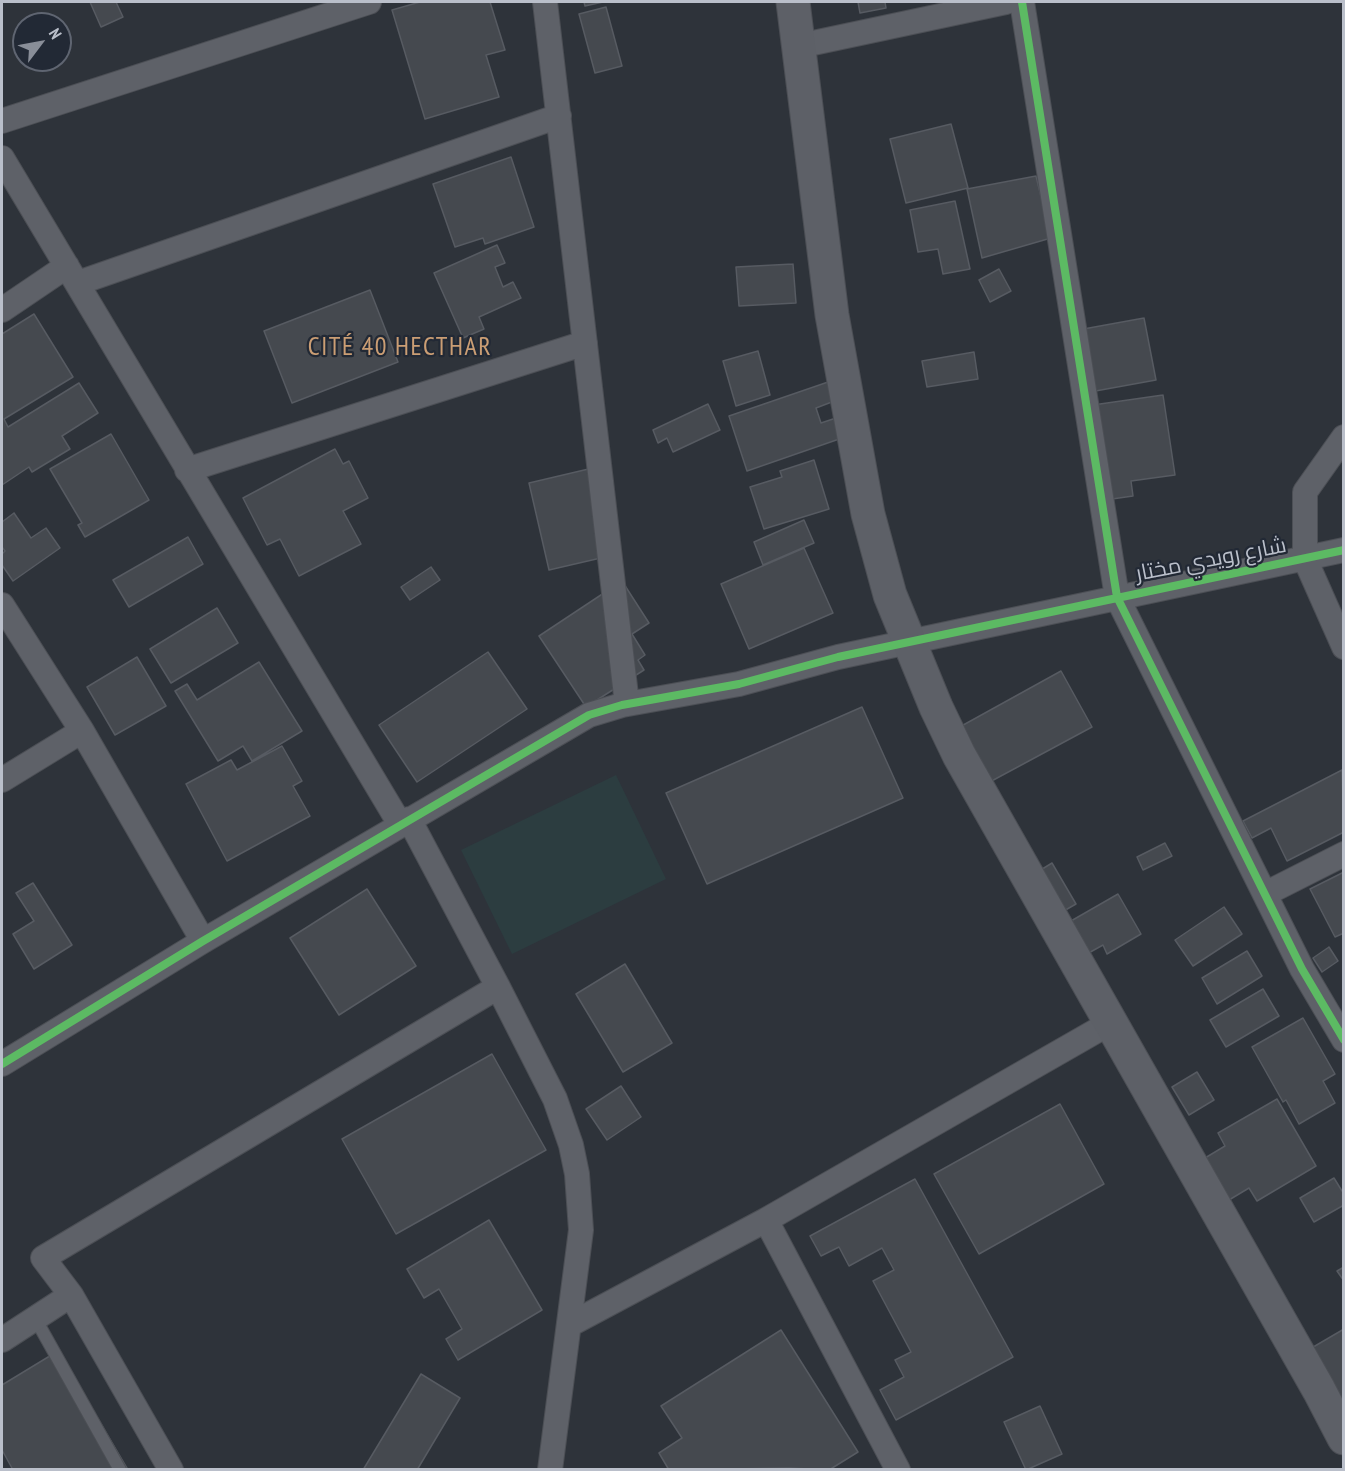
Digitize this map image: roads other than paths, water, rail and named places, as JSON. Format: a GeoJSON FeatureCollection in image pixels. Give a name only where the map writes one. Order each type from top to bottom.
{"type":"FeatureCollection","features":[{"type":"Feature","properties":{"kind":"main road"},"geometry":{"type":"LineString","coordinates":[[793,2],[832,315],[856,454],[878,553],[890,595],[936,707],[959,756],[1320,1390],[1344,1438]]}},
{"type":"Feature","properties":{"kind":"street"},"geometry":{"type":"LineString","coordinates":[[2,121],[369,2]]}},
{"type":"Feature","properties":{"kind":"street"},"geometry":{"type":"LineString","coordinates":[[545,2],[627,704]]}},
{"type":"Feature","properties":{"kind":"street"},"geometry":{"type":"LineString","coordinates":[[799,46],[1006,2]]}},
{"type":"Feature","properties":{"kind":"street"},"geometry":{"type":"LineString","coordinates":[[1022,2],[1117,597],[1302,969],[1344,1040]]}},
{"type":"Feature","properties":{"kind":"street"},"geometry":{"type":"LineString","coordinates":[[2,309],[73,274],[559,116]]}},
{"type":"Feature","properties":{"kind":"street"},"geometry":{"type":"LineString","coordinates":[[2,158],[73,274],[187,470],[405,822],[498,987],[555,1099],[571,1145],[577,1174],[581,1230],[550,1470]]}},
{"type":"Feature","properties":{"kind":"street"},"geometry":{"type":"LineString","coordinates":[[187,470],[585,343]]}},
{"type":"Feature","properties":{"kind":"street"},"geometry":{"type":"LineString","coordinates":[[1344,438],[1305,492],[1305,559],[1344,647]]}},
{"type":"Feature","properties":{"kind":"street","name":"شارع رويدي مختار"},"geometry":{"type":"LineString","coordinates":[[2,1064],[204,941],[589,715],[627,704],[739,684],[838,657],[1344,550]]}},
{"type":"Feature","properties":{"kind":"street"},"geometry":{"type":"LineString","coordinates":[[2,605],[82,731],[204,941]]}},
{"type":"Feature","properties":{"kind":"street"},"geometry":{"type":"LineString","coordinates":[[2,780],[82,731]]}},
{"type":"Feature","properties":{"kind":"street"},"geometry":{"type":"LineString","coordinates":[[1265,894],[1344,854]]}},
{"type":"Feature","properties":{"kind":"street"},"geometry":{"type":"LineString","coordinates":[[171,1470],[71,1295],[43,1258],[498,987]]}},
{"type":"Feature","properties":{"kind":"street"},"geometry":{"type":"LineString","coordinates":[[570,1325],[766,1220],[1110,1023]]}},
{"type":"Feature","properties":{"kind":"street"},"geometry":{"type":"LineString","coordinates":[[766,1220],[898,1470]]}},
{"type":"Feature","properties":{"kind":"street"},"geometry":{"type":"LineString","coordinates":[[2,1340],[71,1295]]}},
{"type":"Feature","properties":{"kind":"lane"},"geometry":{"type":"LineString","coordinates":[[35,1318],[120,1470]]}},
{"type":"Feature","properties":{"kind":"district","name":"CITÉ 40 HECTHAR"},"geometry":{"type":"Point","coordinates":[400,348]}}]}
